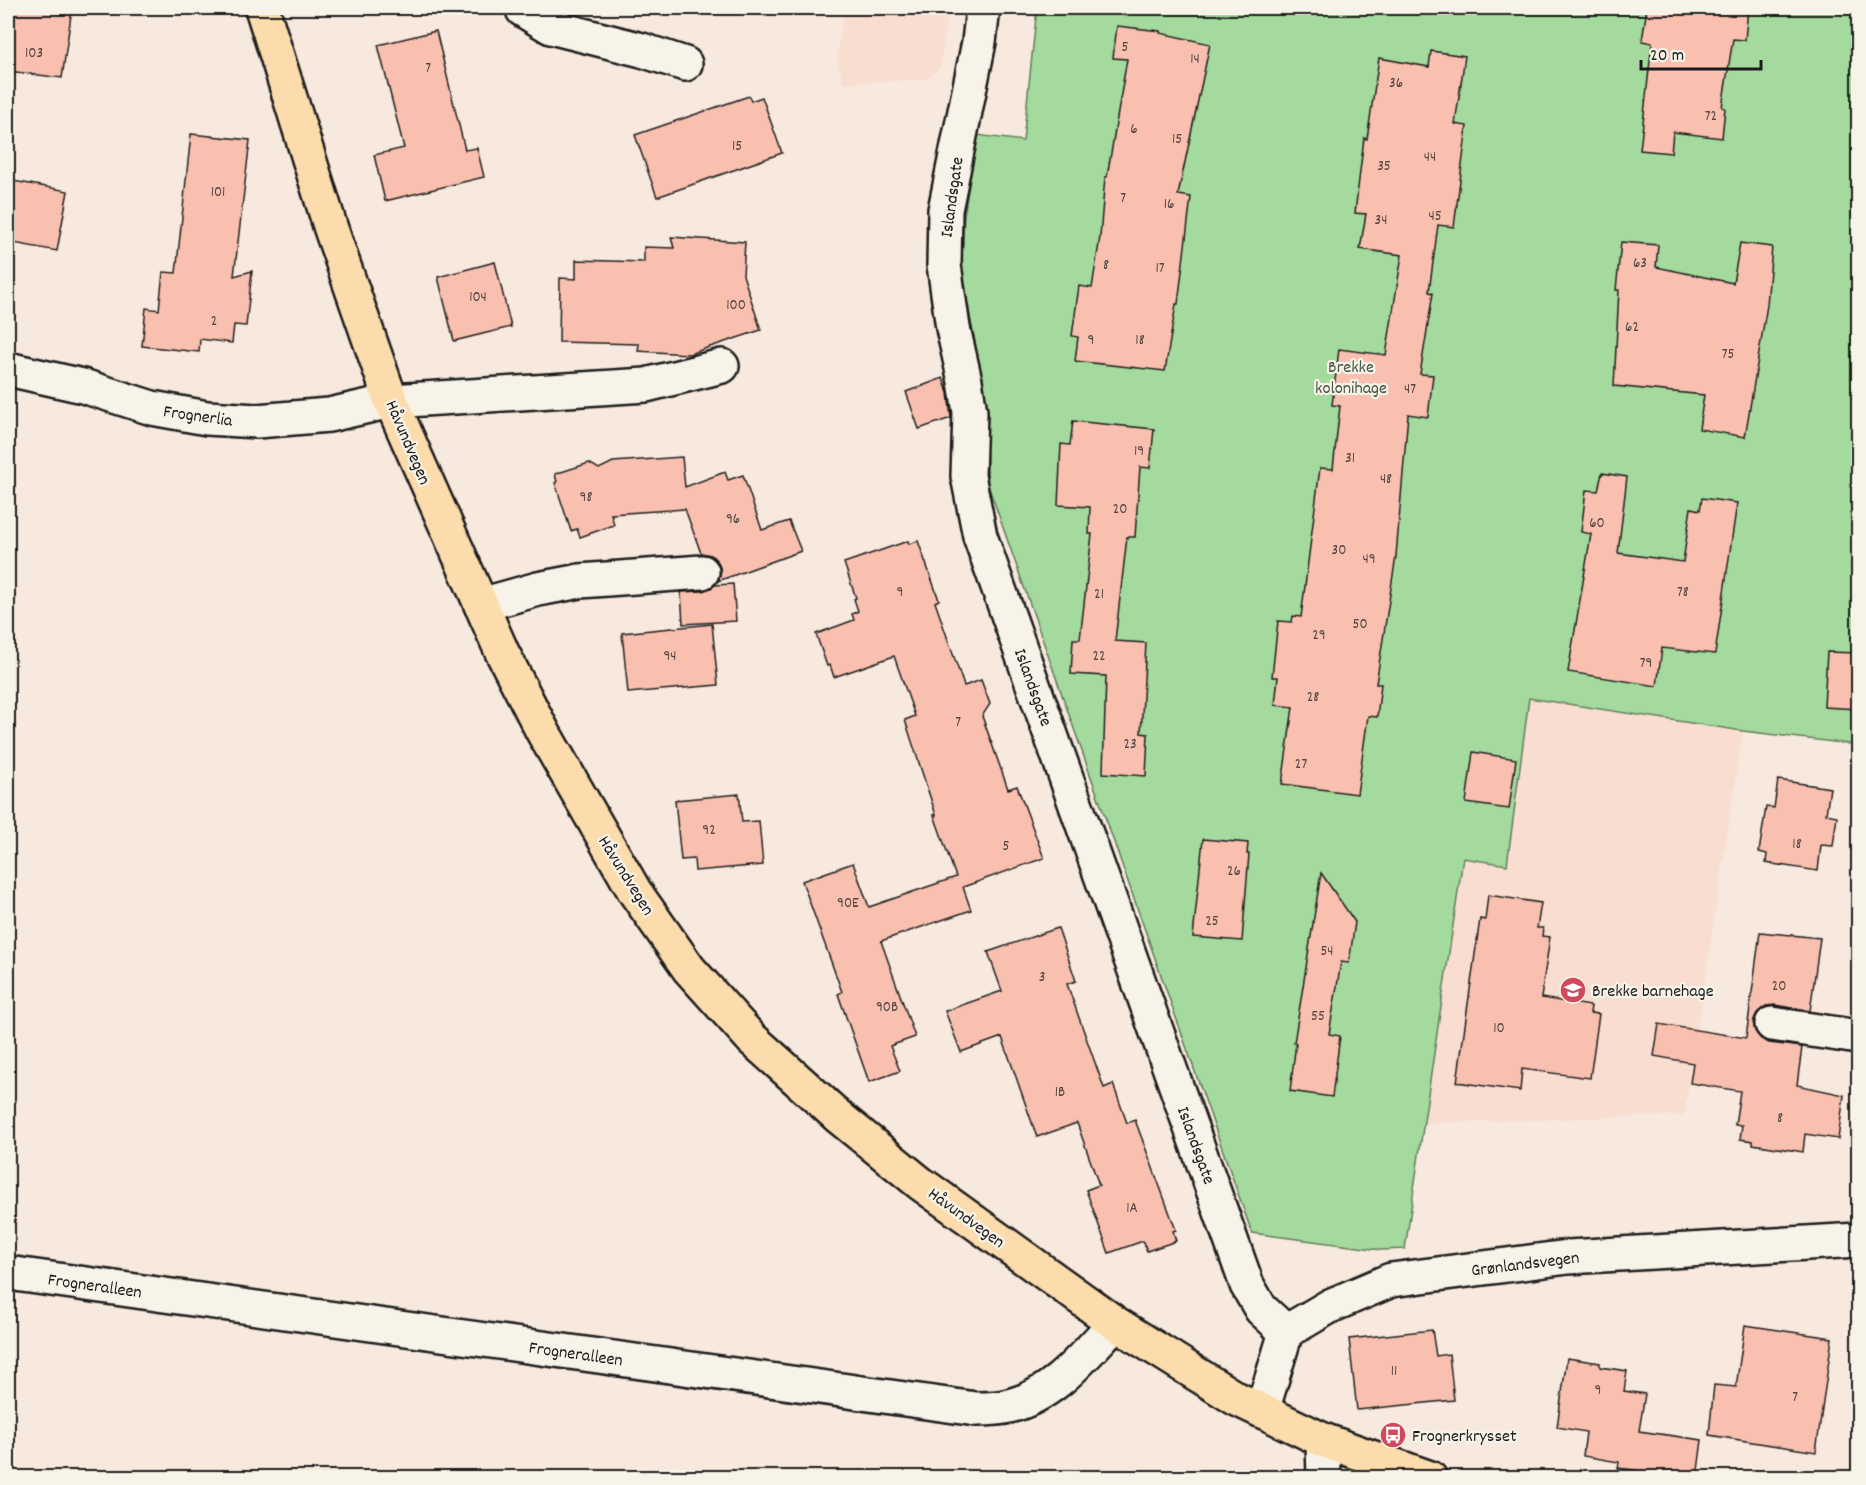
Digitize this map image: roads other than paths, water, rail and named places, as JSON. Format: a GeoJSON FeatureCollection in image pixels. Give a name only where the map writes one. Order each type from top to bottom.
{"type":"FeatureCollection","features":[{"type":"Feature","properties":{"kind":"main road","name":"Håvundvegen"},"geometry":{"type":"LineString","coordinates":[[262,8],[332,229],[392,401],[481,605],[512,672],[588,812],[635,892],[689,969],[752,1040],[840,1118],[920,1183],[1114,1323],[1235,1398],[1323,1440],[1430,1478]]}},
{"type":"Feature","properties":{"kind":"street"},"geometry":{"type":"LineString","coordinates":[[517,8],[551,27],[642,50],[685,64]]}},
{"type":"Feature","properties":{"kind":"street","name":"Islandsgate"},"geometry":{"type":"LineString","coordinates":[[983,8],[979,42],[945,210],[944,265],[953,328],[970,412],[968,476],[980,536],[1247,1285],[1261,1309],[1286,1332]]}},
{"type":"Feature","properties":{"kind":"street","name":"Frognerlia"},"geometry":{"type":"LineString","coordinates":[[8,369],[83,386],[152,408],[207,418],[257,421],[329,415],[392,401],[646,385],[722,366]]}},
{"type":"Feature","properties":{"kind":"street"},"geometry":{"type":"LineString","coordinates":[[481,605],[580,580],[702,572]]}},
{"type":"Feature","properties":{"kind":"street"},"geometry":{"type":"LineString","coordinates":[[1772,1024],[1858,1037]]}},
{"type":"Feature","properties":{"kind":"street","name":"Grønlandsvegen"},"geometry":{"type":"LineString","coordinates":[[1286,1332],[1330,1306],[1390,1280],[1568,1257],[1858,1240]]}},
{"type":"Feature","properties":{"kind":"street","name":"Frogneralleen"},"geometry":{"type":"LineString","coordinates":[[8,1273],[976,1409],[1008,1407],[1057,1384],[1114,1323]]}},
{"type":"Feature","properties":{"kind":"street"},"geometry":{"type":"LineString","coordinates":[[1262,1411],[1286,1332]]}},
{"type":"Feature","properties":{"kind":"street"},"geometry":{"type":"LineString","coordinates":[[1323,1440],[1324,1478]]}},
{"type":"Feature","properties":{"kind":"place","name":"Brekke barnehage"},"geometry":{"type":"Point","coordinates":[1573,990]}},
{"type":"Feature","properties":{"kind":"place","name":"Frognerkrysset"},"geometry":{"type":"Point","coordinates":[1393,1435]}},
{"type":"Feature","properties":{"kind":"park label","name":"Brekke kolonihage"},"geometry":{"type":"Point","coordinates":[1351,376]}}]}
